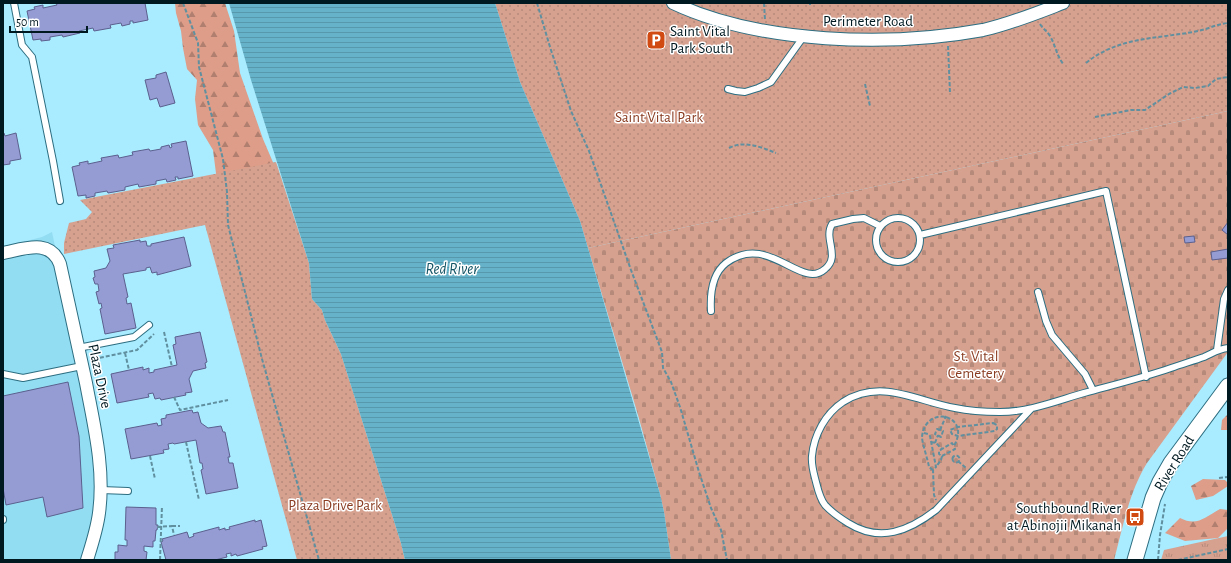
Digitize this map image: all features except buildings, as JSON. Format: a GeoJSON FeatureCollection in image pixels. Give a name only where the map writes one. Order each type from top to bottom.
{"type":"FeatureCollection","features":[{"type":"Feature","properties":{"kind":"street","name":"Perimeter Road"},"geometry":{"type":"LineString","coordinates":[[673,3],[710,18],[748,28],[804,36],[848,39],[903,39],[948,35],[984,29],[1063,3]]}},
{"type":"Feature","properties":{"kind":"street","name":"Plaza Drive"},"geometry":{"type":"LineString","coordinates":[[3,253],[41,246],[57,257],[60,264],[95,429],[100,460],[101,490],[99,512],[97,527],[87,560]]}},
{"type":"Feature","properties":{"kind":"street","name":"River Road"},"geometry":{"type":"LineString","coordinates":[[1137,556],[1142,531],[1160,482],[1171,463],[1228,386]]}},
{"type":"Feature","properties":{"kind":"lane"},"geometry":{"type":"LineString","coordinates":[[14,3],[22,45],[32,57],[60,201]]}},
{"type":"Feature","properties":{"kind":"lane"},"geometry":{"type":"LineString","coordinates":[[728,89],[745,92],[771,82],[804,36]]}},
{"type":"Feature","properties":{"kind":"lane"},"geometry":{"type":"LineString","coordinates":[[920,236],[1106,191],[1146,377]]}},
{"type":"Feature","properties":{"kind":"lane"},"geometry":{"type":"LineString","coordinates":[[899,217],[906,219],[917,228],[920,236],[918,250],[907,260],[900,262],[886,259],[880,254],[877,247],[877,233],[880,226],[885,221],[892,218],[899,217]]}},
{"type":"Feature","properties":{"kind":"lane"},"geometry":{"type":"LineString","coordinates":[[711,310],[710,298],[717,273],[722,266],[730,260],[745,253],[754,253],[773,257],[806,274],[821,272],[832,262],[833,253],[828,229],[832,224],[864,218],[880,226]]}},
{"type":"Feature","properties":{"kind":"lane"},"geometry":{"type":"LineString","coordinates":[[1217,350],[1224,299],[1228,290]]}},
{"type":"Feature","properties":{"kind":"lane"},"geometry":{"type":"LineString","coordinates":[[1038,292],[1046,321],[1052,335],[1085,374],[1093,390]]}},
{"type":"Feature","properties":{"kind":"lane"},"geometry":{"type":"LineString","coordinates":[[78,348],[134,337],[148,325]]}},
{"type":"Feature","properties":{"kind":"lane"},"geometry":{"type":"LineString","coordinates":[[1031,409],[941,505],[922,521],[902,530],[878,533],[865,532],[855,528],[838,517],[824,505],[818,490],[812,457],[816,440],[822,425],[831,412],[842,403],[855,396],[867,392],[888,391],[902,393],[949,407],[974,411],[1001,412],[1031,409],[1093,390],[1146,377],[1206,356],[1217,350],[1228,348]]}},
{"type":"Feature","properties":{"kind":"lane"},"geometry":{"type":"LineString","coordinates":[[3,374],[22,378],[82,366]]}},
{"type":"Feature","properties":{"kind":"lane"},"geometry":{"type":"LineString","coordinates":[[101,490],[128,491]]}},
{"type":"Feature","properties":{"kind":"path"},"geometry":{"type":"LineString","coordinates":[[183,3],[198,43],[199,67],[223,158],[227,192],[228,224],[262,359],[319,560]]}},
{"type":"Feature","properties":{"kind":"path"},"geometry":{"type":"LineString","coordinates":[[537,3],[571,111],[589,152],[662,352],[664,368],[680,407],[711,508],[721,530],[727,560]]}},
{"type":"Feature","properties":{"kind":"path"},"geometry":{"type":"LineString","coordinates":[[764,3],[766,31]]}},
{"type":"Feature","properties":{"kind":"path"},"geometry":{"type":"LineString","coordinates":[[1036,13],[1042,27],[1050,35],[1058,58],[1064,65]]}},
{"type":"Feature","properties":{"kind":"path"},"geometry":{"type":"LineString","coordinates":[[1086,63],[1094,56],[1110,48],[1126,43],[1148,37],[1199,31],[1228,23]]}},
{"type":"Feature","properties":{"kind":"path"},"geometry":{"type":"LineString","coordinates":[[948,35],[950,93]]}},
{"type":"Feature","properties":{"kind":"path"},"geometry":{"type":"LineString","coordinates":[[1095,117],[1131,110],[1145,110],[1168,94],[1183,87],[1196,88],[1208,86],[1216,79],[1228,77]]}},
{"type":"Feature","properties":{"kind":"path"},"geometry":{"type":"LineString","coordinates":[[865,84],[870,106]]}},
{"type":"Feature","properties":{"kind":"path"},"geometry":{"type":"LineString","coordinates":[[729,148],[736,144],[754,145],[776,153]]}},
{"type":"Feature","properties":{"kind":"path"},"geometry":{"type":"LineString","coordinates":[[164,332],[172,367]]}},
{"type":"Feature","properties":{"kind":"path"},"geometry":{"type":"LineString","coordinates":[[94,359],[136,350],[154,334]]}},
{"type":"Feature","properties":{"kind":"path"},"geometry":{"type":"LineString","coordinates":[[125,353],[128,370]]}},
{"type":"Feature","properties":{"kind":"path"},"geometry":{"type":"LineString","coordinates":[[174,397],[180,411],[228,400]]}},
{"type":"Feature","properties":{"kind":"path"},"geometry":{"type":"LineString","coordinates":[[935,443],[938,436],[935,434],[937,429],[940,430],[949,407]]}},
{"type":"Feature","properties":{"kind":"path"},"geometry":{"type":"LineString","coordinates":[[933,470],[929,468],[922,436],[927,423],[931,419],[946,416],[958,427],[958,436],[954,446],[955,449],[942,456],[941,460],[933,470],[934,495],[936,500],[941,505]]}},
{"type":"Feature","properties":{"kind":"path"},"geometry":{"type":"LineString","coordinates":[[993,423],[997,425],[994,431],[958,436],[950,433],[950,430],[958,427],[993,423]]}},
{"type":"Feature","properties":{"kind":"path"},"geometry":{"type":"LineString","coordinates":[[924,433],[928,434],[931,442],[936,467]]}},
{"type":"Feature","properties":{"kind":"path"},"geometry":{"type":"LineString","coordinates":[[186,442],[199,500]]}},
{"type":"Feature","properties":{"kind":"path"},"geometry":{"type":"LineString","coordinates":[[931,442],[935,443],[942,449]]}},
{"type":"Feature","properties":{"kind":"path"},"geometry":{"type":"LineString","coordinates":[[942,456],[939,451],[952,443],[954,446]]}},
{"type":"Feature","properties":{"kind":"path"},"geometry":{"type":"LineString","coordinates":[[952,451],[954,456]]}},
{"type":"Feature","properties":{"kind":"path"},"geometry":{"type":"LineString","coordinates":[[150,456],[155,479]]}},
{"type":"Feature","properties":{"kind":"path"},"geometry":{"type":"LineString","coordinates":[[1219,478],[1228,477]]}},
{"type":"Feature","properties":{"kind":"path"},"geometry":{"type":"LineString","coordinates":[[1158,560],[1160,535],[1166,501]]}},
{"type":"Feature","properties":{"kind":"path"},"geometry":{"type":"LineString","coordinates":[[160,560],[162,506]]}},
{"type":"Feature","properties":{"kind":"path"},"geometry":{"type":"LineString","coordinates":[[172,526],[174,536]]}},
{"type":"Feature","properties":{"kind":"path"},"geometry":{"type":"LineString","coordinates":[[158,527],[180,526]]}},
{"type":"Feature","properties":{"kind":"path"},"geometry":{"type":"LineString","coordinates":[[1178,560],[1228,549]]}},
{"type":"Feature","properties":{"kind":"shaded area"},"geometry":{"type":"Polygon","coordinates":[[[52,232],[100,460],[87,560],[3,560],[3,247],[42,237],[52,232]]]}},
{"type":"Feature","properties":{"kind":"green space"},"geometry":{"type":"Polygon","coordinates":[[[175,3],[225,3],[234,31],[240,73],[263,139],[275,167],[217,181],[213,150],[198,125],[195,99],[197,80],[187,69],[175,3]]]}},
{"type":"Feature","properties":{"kind":"green space","name":"Saint Vital Park"},"geometry":{"type":"Polygon","coordinates":[[[495,3],[1228,3],[1228,111],[588,248],[580,221],[520,82],[495,3]]]}},
{"type":"Feature","properties":{"kind":"green space","name":"St. Vital Cemetery"},"geometry":{"type":"Polygon","coordinates":[[[1228,111],[1228,352],[1147,463],[1131,498],[1114,560],[671,560],[660,494],[588,248],[1228,111]]]}},
{"type":"Feature","properties":{"kind":"green space","name":"Plaza Drive Park"},"geometry":{"type":"Polygon","coordinates":[[[276,162],[309,263],[312,299],[322,310],[325,320],[341,354],[401,543],[405,560],[297,560],[205,225],[64,254],[64,243],[69,223],[86,219],[92,212],[80,200],[276,162]]]}},
{"type":"Feature","properties":{"kind":"green space"},"geometry":{"type":"Polygon","coordinates":[[[1228,414],[1228,430],[1221,430],[1222,420],[1228,414]]]}},
{"type":"Feature","properties":{"kind":"green space"},"geometry":{"type":"Polygon","coordinates":[[[1203,479],[1225,480],[1228,483],[1228,486],[1213,496],[1196,500],[1191,486],[1203,479]]]}},
{"type":"Feature","properties":{"kind":"green space"},"geometry":{"type":"Polygon","coordinates":[[[1220,509],[1228,510],[1228,528],[1218,538],[1185,541],[1165,533],[1180,518],[1191,522],[1201,520],[1220,509]]]}},
{"type":"Feature","properties":{"kind":"green space"},"geometry":{"type":"Polygon","coordinates":[[[1228,536],[1228,560],[1161,560],[1164,550],[1228,536]]]}},
{"type":"Feature","properties":{"kind":"water","name":"Red River"},"geometry":{"type":"Polygon","coordinates":[[[229,3],[495,3],[520,82],[580,221],[660,494],[671,560],[405,560],[401,543],[341,354],[325,320],[322,310],[312,299],[309,263],[251,80],[229,3]]]}},
{"type":"Feature","properties":{"kind":"place","name":"Saint Vital Park South"},"geometry":{"type":"Point","coordinates":[656,40]}},
{"type":"Feature","properties":{"kind":"place","name":"Southbound River at Abinojii Mikanah"},"geometry":{"type":"Point","coordinates":[1135,517]}}]}
